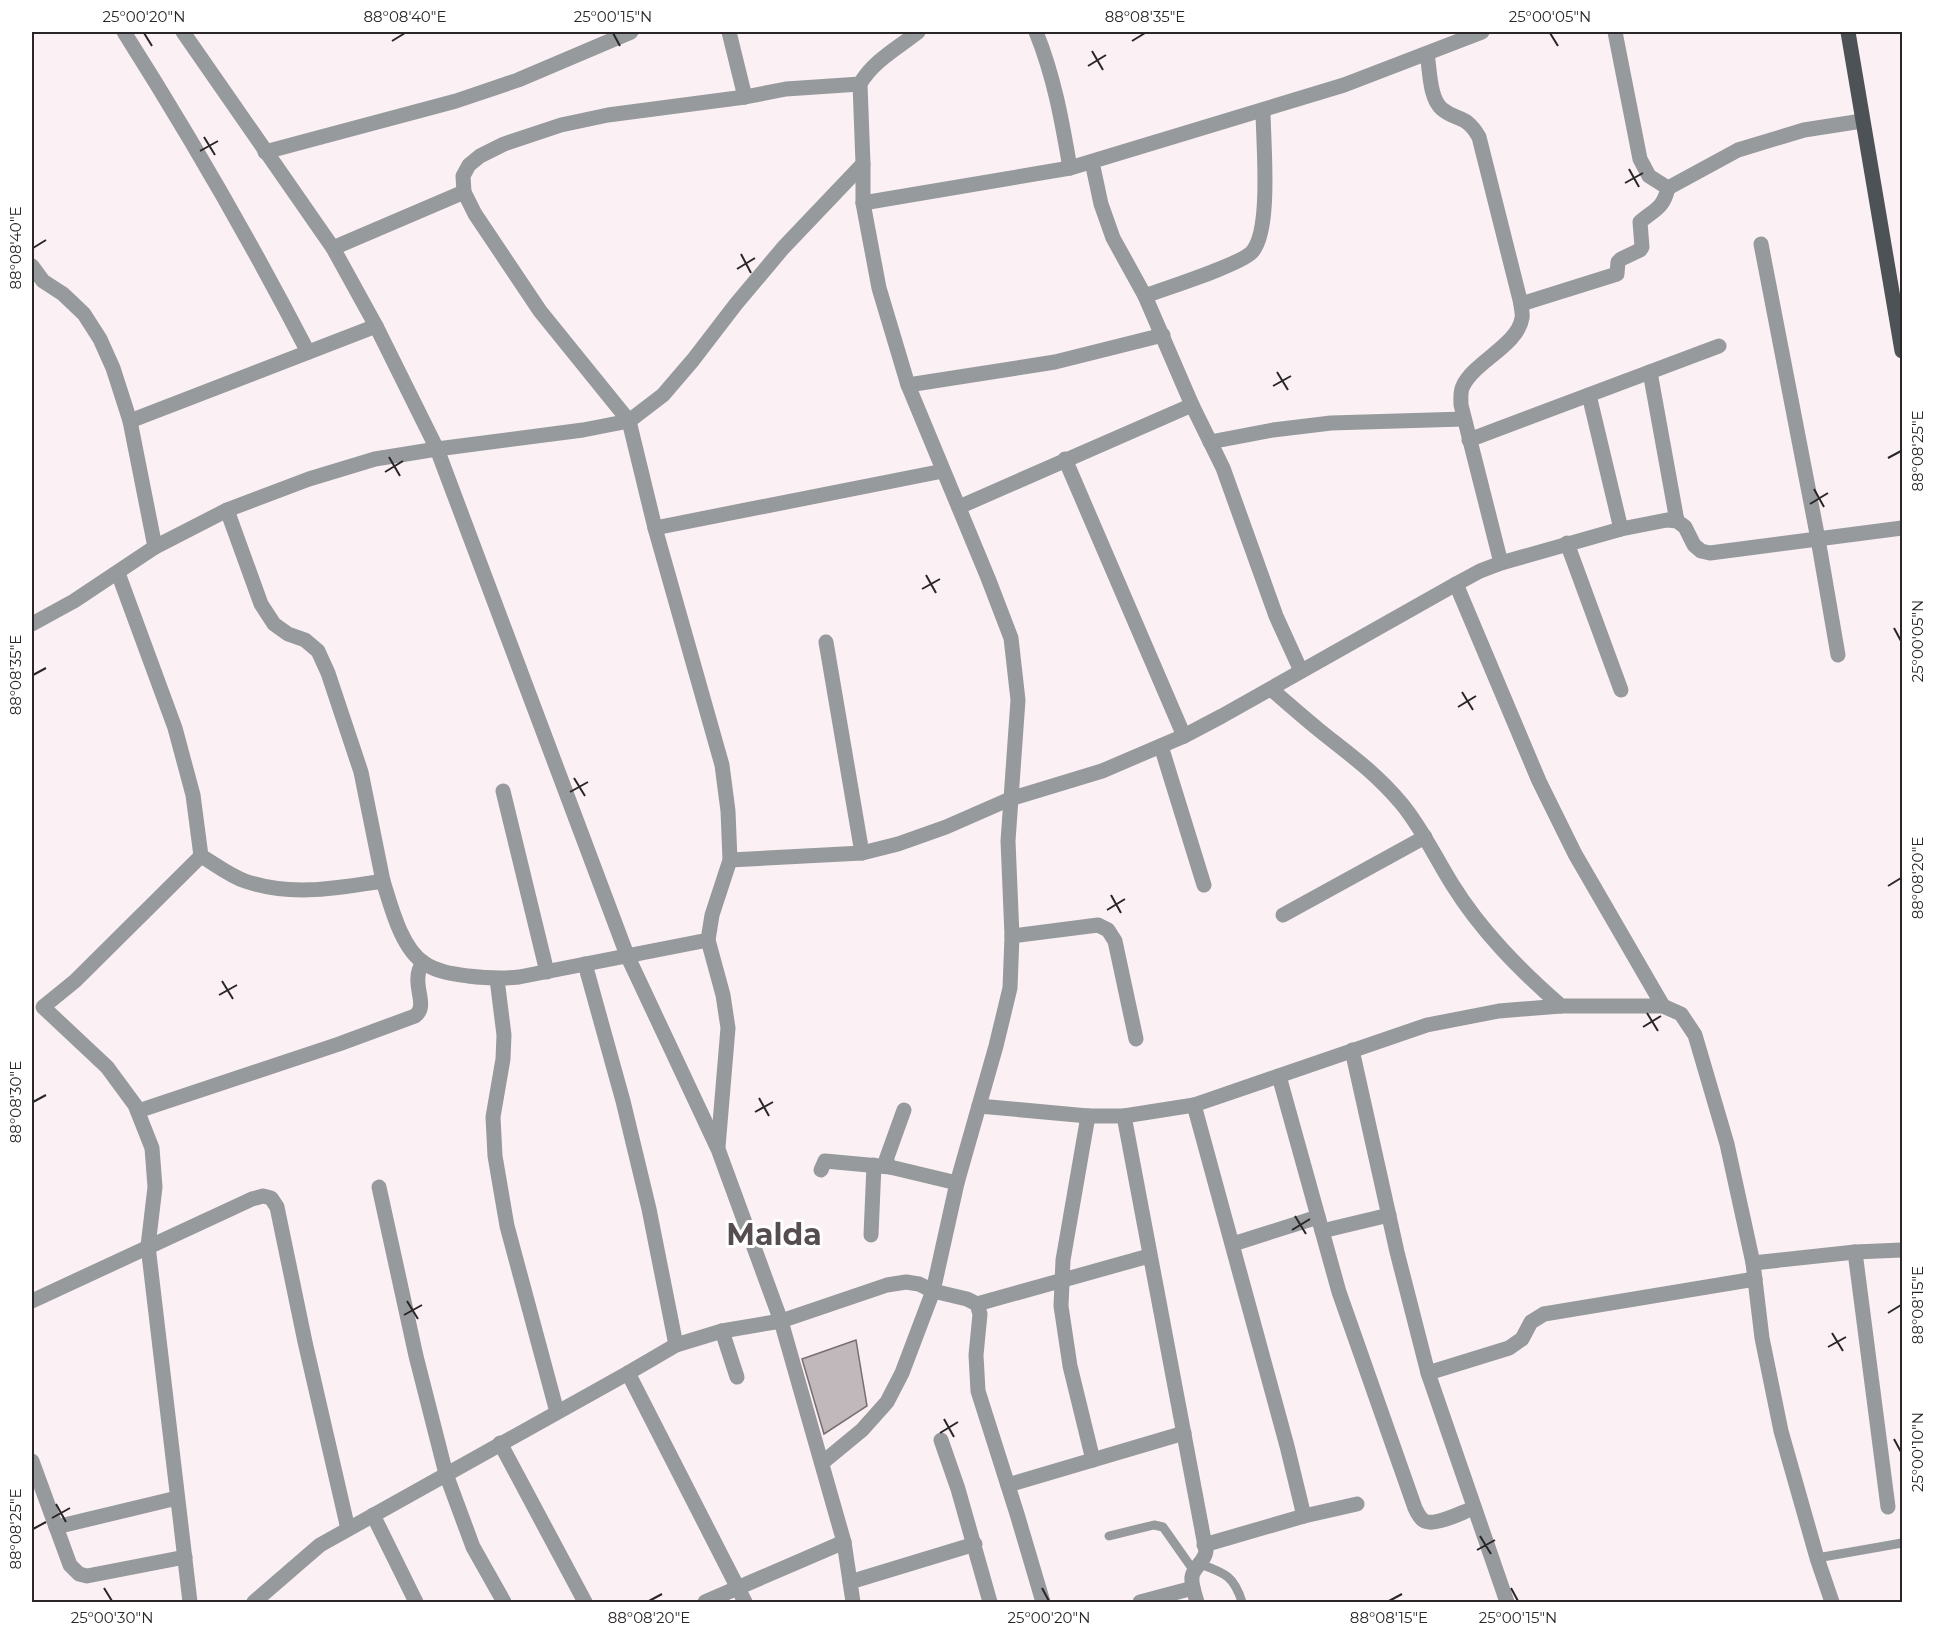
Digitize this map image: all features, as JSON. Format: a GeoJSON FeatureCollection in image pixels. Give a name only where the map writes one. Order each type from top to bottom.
{"type":"FeatureCollection","features":[{"type":"Feature","properties":{"kind":"main road"},"geometry":{"type":"LineString","coordinates":[[1848,32],[1902,351]]}},
{"type":"Feature","properties":{"kind":"street"},"geometry":{"type":"LineString","coordinates":[[124,32],[236,216],[308,352]]}},
{"type":"Feature","properties":{"kind":"street"},"geometry":{"type":"LineString","coordinates":[[183,32],[333,249],[376,326],[437,449],[627,955],[718,1149],[781,1321],[844,1542],[853,1602]]}},
{"type":"Feature","properties":{"kind":"street"},"geometry":{"type":"LineString","coordinates":[[265,152],[456,101],[518,80],[631,32]]}},
{"type":"Feature","properties":{"kind":"street"},"geometry":{"type":"LineString","coordinates":[[729,32],[745,97]]}},
{"type":"Feature","properties":{"kind":"street"},"geometry":{"type":"LineString","coordinates":[[822,1463],[862,1430],[887,1402],[902,1373],[933,1291],[957,1183],[1010,988],[1012,936],[1008,842],[1018,700],[1011,639],[908,385],[879,288],[863,203],[860,84],[876,64],[918,32]]}},
{"type":"Feature","properties":{"kind":"street"},"geometry":{"type":"LineString","coordinates":[[1036,32],[1048,62],[1070,168]]}},
{"type":"Feature","properties":{"kind":"street"},"geometry":{"type":"LineString","coordinates":[[863,203],[1070,168],[1092,162],[1344,85],[1482,32]]}},
{"type":"Feature","properties":{"kind":"street"},"geometry":{"type":"LineString","coordinates":[[1615,32],[1640,159],[1649,176],[1668,188]]}},
{"type":"Feature","properties":{"kind":"street"},"geometry":{"type":"LineString","coordinates":[[1427,54],[1436,101],[1441,108],[1465,119],[1473,126],[1479,137],[1521,304],[1522,319],[1514,333],[1503,348],[1473,371],[1462,388],[1461,405],[1464,419],[1501,563]]}},
{"type":"Feature","properties":{"kind":"street"},"geometry":{"type":"LineString","coordinates":[[718,1149],[728,1028],[723,994],[708,940],[712,915],[730,860],[728,812],[722,765],[655,528],[628,421],[540,311],[475,214],[464,192],[463,176],[469,165],[480,156],[504,144],[561,124],[786,89],[860,84]]}},
{"type":"Feature","properties":{"kind":"street"},"geometry":{"type":"LineString","coordinates":[[1145,296],[1236,262],[1251,253],[1260,239],[1264,213],[1263,110]]}},
{"type":"Feature","properties":{"kind":"street"},"geometry":{"type":"LineString","coordinates":[[1521,304],[1617,274],[1618,262],[1642,247],[1640,222],[1662,205],[1668,188],[1738,150],[1804,130],[1862,121]]}},
{"type":"Feature","properties":{"kind":"street"},"geometry":{"type":"LineString","coordinates":[[1092,162],[1101,204],[1113,238],[1145,296],[1192,405],[1223,468],[1276,616],[1301,671]]}},
{"type":"Feature","properties":{"kind":"street"},"geometry":{"type":"LineString","coordinates":[[32,624],[74,601],[155,547],[227,510],[309,479],[364,463],[437,449],[583,430],[628,421],[663,395],[783,248],[863,164]]}},
{"type":"Feature","properties":{"kind":"street"},"geometry":{"type":"LineString","coordinates":[[333,249],[464,192]]}},
{"type":"Feature","properties":{"kind":"street"},"geometry":{"type":"LineString","coordinates":[[1761,244],[1838,655]]}},
{"type":"Feature","properties":{"kind":"street"},"geometry":{"type":"LineString","coordinates":[[32,266],[37,282],[63,294],[84,315],[100,339],[113,368],[130,421],[155,547]]}},
{"type":"Feature","properties":{"kind":"street"},"geometry":{"type":"LineString","coordinates":[[130,421],[376,326]]}},
{"type":"Feature","properties":{"kind":"street"},"geometry":{"type":"LineString","coordinates":[[908,385],[1055,362],[1163,336]]}},
{"type":"Feature","properties":{"kind":"street"},"geometry":{"type":"LineString","coordinates":[[1470,440],[1719,346]]}},
{"type":"Feature","properties":{"kind":"street"},"geometry":{"type":"LineString","coordinates":[[1650,372],[1677,521]]}},
{"type":"Feature","properties":{"kind":"street"},"geometry":{"type":"LineString","coordinates":[[1589,395],[1621,529]]}},
{"type":"Feature","properties":{"kind":"street"},"geometry":{"type":"LineString","coordinates":[[959,507],[1192,405]]}},
{"type":"Feature","properties":{"kind":"street"},"geometry":{"type":"LineString","coordinates":[[1210,442],[1274,430],[1331,423],[1464,419]]}},
{"type":"Feature","properties":{"kind":"street"},"geometry":{"type":"LineString","coordinates":[[1065,459],[1184,736]]}},
{"type":"Feature","properties":{"kind":"street"},"geometry":{"type":"LineString","coordinates":[[655,528],[944,471]]}},
{"type":"Feature","properties":{"kind":"street"},"geometry":{"type":"LineString","coordinates":[[227,510],[261,604],[274,624],[288,634],[305,640],[318,651],[328,673],[361,772],[383,881],[397,922],[408,944],[423,963],[446,973],[496,979],[547,972],[708,940]]}},
{"type":"Feature","properties":{"kind":"street"},"geometry":{"type":"LineString","coordinates":[[730,860],[862,853],[898,844],[946,827],[1010,799],[1102,771],[1184,736],[1456,584],[1501,563],[1567,543],[1667,520],[1677,521],[1685,527],[1694,545],[1710,554],[1902,528]]}},
{"type":"Feature","properties":{"kind":"street"},"geometry":{"type":"LineString","coordinates":[[1567,543],[1620,690]]}},
{"type":"Feature","properties":{"kind":"street"},"geometry":{"type":"LineString","coordinates":[[118,573],[175,728],[193,795],[201,856]]}},
{"type":"Feature","properties":{"kind":"street"},"geometry":{"type":"LineString","coordinates":[[1456,584],[1539,781],[1575,855],[1662,1006]]}},
{"type":"Feature","properties":{"kind":"street"},"geometry":{"type":"LineString","coordinates":[[826,642],[862,853]]}},
{"type":"Feature","properties":{"kind":"street"},"geometry":{"type":"LineString","coordinates":[[1271,689],[1378,776],[1403,805],[1425,837],[1453,885],[1481,926],[1521,971],[1561,1006]]}},
{"type":"Feature","properties":{"kind":"street"},"geometry":{"type":"LineString","coordinates":[[1161,746],[1204,885]]}},
{"type":"Feature","properties":{"kind":"street"},"geometry":{"type":"LineString","coordinates":[[503,790],[547,972]]}},
{"type":"Feature","properties":{"kind":"street"},"geometry":{"type":"LineString","coordinates":[[1283,915],[1425,837]]}},
{"type":"Feature","properties":{"kind":"street"},"geometry":{"type":"LineString","coordinates":[[201,856],[244,881],[287,891],[329,890],[383,881]]}},
{"type":"Feature","properties":{"kind":"street"},"geometry":{"type":"LineString","coordinates":[[190,1602],[148,1246],[155,1187],[152,1148],[138,1111],[107,1066],[37,1009],[75,981],[201,856]]}},
{"type":"Feature","properties":{"kind":"street"},"geometry":{"type":"LineString","coordinates":[[1012,936],[1098,926],[1108,930],[1115,941],[1136,1039]]}},
{"type":"Feature","properties":{"kind":"street"},"geometry":{"type":"LineString","coordinates":[[138,1111],[339,1044],[415,1016],[420,1012],[422,1006],[417,979],[423,963]]}},
{"type":"Feature","properties":{"kind":"street"},"geometry":{"type":"LineString","coordinates":[[585,963],[623,1101],[649,1209],[676,1345]]}},
{"type":"Feature","properties":{"kind":"street"},"geometry":{"type":"LineString","coordinates":[[496,979],[504,1035],[503,1059],[493,1117],[495,1156],[507,1226],[557,1412]]}},
{"type":"Feature","properties":{"kind":"street"},"geometry":{"type":"LineString","coordinates":[[979,1106],[1088,1116],[1124,1116],[1194,1105],[1427,1025],[1499,1011],[1561,1006],[1662,1006],[1681,1014],[1695,1035],[1727,1144],[1754,1271],[1762,1338],[1782,1431],[1817,1558],[1832,1602]]}},
{"type":"Feature","properties":{"kind":"street"},"geometry":{"type":"LineString","coordinates":[[1352,1050],[1428,1373],[1507,1602]]}},
{"type":"Feature","properties":{"kind":"street"},"geometry":{"type":"LineString","coordinates":[[1279,1076],[1339,1292],[1415,1508],[1421,1519],[1429,1523],[1438,1522],[1474,1508]]}},
{"type":"Feature","properties":{"kind":"street"},"geometry":{"type":"LineString","coordinates":[[1194,1105],[1304,1516]]}},
{"type":"Feature","properties":{"kind":"street"},"geometry":{"type":"LineString","coordinates":[[890,1167],[886,1160],[904,1110]]}},
{"type":"Feature","properties":{"kind":"street"},"geometry":{"type":"LineString","coordinates":[[1088,1116],[1063,1260],[1061,1306],[1070,1366],[1093,1460]]}},
{"type":"Feature","properties":{"kind":"street"},"geometry":{"type":"LineString","coordinates":[[1124,1116],[1206,1551],[1191,1578],[1195,1595],[1140,1602]]}},
{"type":"Feature","properties":{"kind":"street"},"geometry":{"type":"LineString","coordinates":[[821,1170],[825,1161],[874,1165],[957,1183]]}},
{"type":"Feature","properties":{"kind":"street"},"geometry":{"type":"LineString","coordinates":[[871,1235],[874,1165]]}},
{"type":"Feature","properties":{"kind":"street"},"geometry":{"type":"LineString","coordinates":[[379,1187],[416,1356],[446,1474],[473,1547],[504,1602]]}},
{"type":"Feature","properties":{"kind":"street"},"geometry":{"type":"LineString","coordinates":[[32,1301],[252,1199],[263,1196],[271,1198],[277,1207],[304,1342],[348,1529]]}},
{"type":"Feature","properties":{"kind":"street"},"geometry":{"type":"LineString","coordinates":[[1233,1244],[1320,1224],[1389,1215]]}},
{"type":"Feature","properties":{"kind":"street"},"geometry":{"type":"LineString","coordinates":[[1428,1373],[1509,1348],[1522,1339],[1531,1322],[1544,1314],[1855,1252],[1902,1250]]}},
{"type":"Feature","properties":{"kind":"street"},"geometry":{"type":"LineString","coordinates":[[1855,1252],[1888,1507]]}},
{"type":"Feature","properties":{"kind":"street"},"geometry":{"type":"LineString","coordinates":[[254,1602],[320,1545],[676,1345],[722,1331],[781,1321],[887,1286],[906,1282],[967,1299],[977,1304],[1149,1256]]}},
{"type":"Feature","properties":{"kind":"street"},"geometry":{"type":"LineString","coordinates":[[977,1304],[980,1314],[976,1355],[978,1391],[1043,1602]]}},
{"type":"Feature","properties":{"kind":"street"},"geometry":{"type":"LineString","coordinates":[[722,1331],[737,1377]]}},
{"type":"Feature","properties":{"kind":"street"},"geometry":{"type":"LineString","coordinates":[[628,1373],[745,1602]]}},
{"type":"Feature","properties":{"kind":"street"},"geometry":{"type":"LineString","coordinates":[[1008,1485],[1184,1433]]}},
{"type":"Feature","properties":{"kind":"street"},"geometry":{"type":"LineString","coordinates":[[941,1440],[975,1545],[990,1602]]}},
{"type":"Feature","properties":{"kind":"street"},"geometry":{"type":"LineString","coordinates":[[500,1443],[585,1602]]}},
{"type":"Feature","properties":{"kind":"street"},"geometry":{"type":"LineString","coordinates":[[32,1461],[70,1565],[79,1574],[87,1576],[185,1557]]}},
{"type":"Feature","properties":{"kind":"street"},"geometry":{"type":"LineString","coordinates":[[56,1527],[177,1498]]}},
{"type":"Feature","properties":{"kind":"street"},"geometry":{"type":"LineString","coordinates":[[1204,1545],[1304,1516],[1357,1504]]}},
{"type":"Feature","properties":{"kind":"street"},"geometry":{"type":"LineString","coordinates":[[373,1515],[416,1602]]}},
{"type":"Feature","properties":{"kind":"street"},"geometry":{"type":"LineString","coordinates":[[705,1602],[844,1542]]}},
{"type":"Feature","properties":{"kind":"street"},"geometry":{"type":"LineString","coordinates":[[850,1582],[975,1545]]}},
{"type":"Feature","properties":{"kind":"lane"},"geometry":{"type":"LineString","coordinates":[[1108,1536],[1154,1525],[1163,1527],[1197,1568],[1231,1578],[1242,1602]]}},
{"type":"Feature","properties":{"kind":"lane"},"geometry":{"type":"LineString","coordinates":[[1817,1558],[1902,1543]]}},
{"type":"Feature","properties":{"kind":"building"},"geometry":{"type":"Polygon","coordinates":[[[856,1340],[867,1406],[824,1434],[802,1359],[856,1340]]]}},
{"type":"Feature","properties":{"kind":"district","name":"Malda"},"geometry":{"type":"Point","coordinates":[774,1234]}}]}
